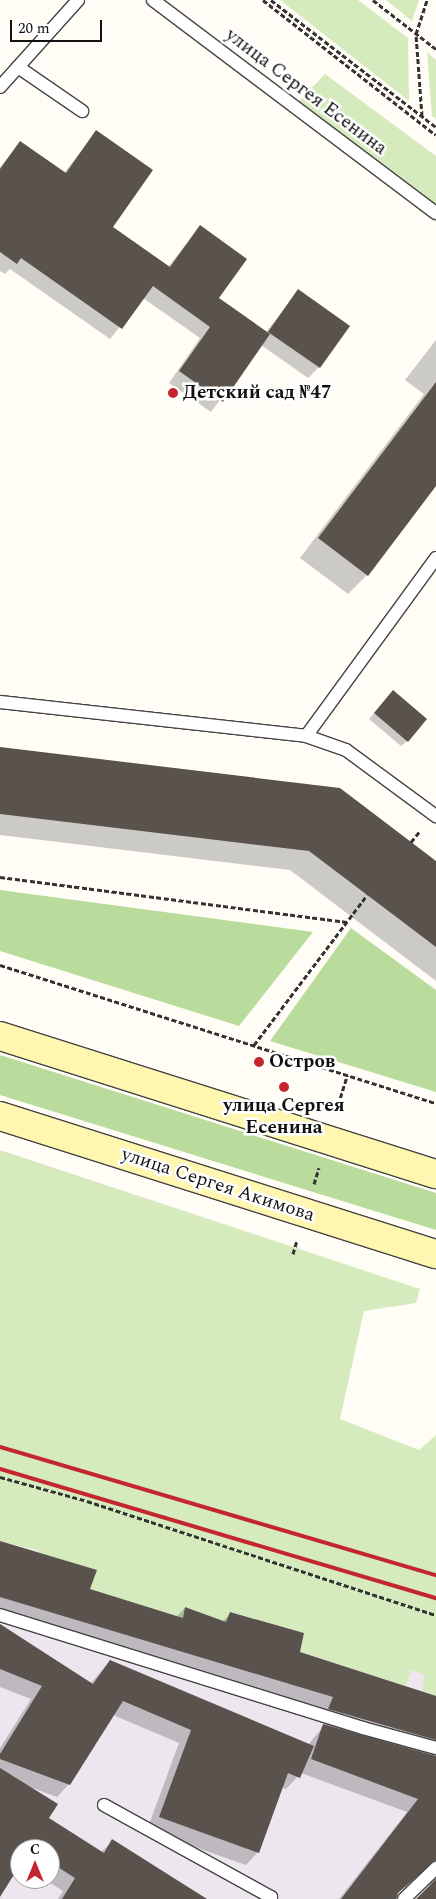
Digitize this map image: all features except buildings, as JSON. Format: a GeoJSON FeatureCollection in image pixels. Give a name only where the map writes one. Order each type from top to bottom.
{"type":"FeatureCollection","features":[{"type":"Feature","properties":{"kind":"main road"},"geometry":{"type":"LineString","coordinates":[[0,1036],[436,1174]]}},
{"type":"Feature","properties":{"kind":"main road","name":"улица Сергея Акимова"},"geometry":{"type":"LineString","coordinates":[[0,1116],[436,1254]]}},
{"type":"Feature","properties":{"kind":"lane"},"geometry":{"type":"LineString","coordinates":[[0,87],[78,0]]}},
{"type":"Feature","properties":{"kind":"lane","name":"улица Сергея Есенина"},"geometry":{"type":"LineString","coordinates":[[153,0],[436,214]]}},
{"type":"Feature","properties":{"kind":"lane"},"geometry":{"type":"LineString","coordinates":[[18,67],[82,111]]}},
{"type":"Feature","properties":{"kind":"lane"},"geometry":{"type":"LineString","coordinates":[[306,736],[436,558]]}},
{"type":"Feature","properties":{"kind":"lane"},"geometry":{"type":"LineString","coordinates":[[0,702],[306,736],[346,750],[436,816]]}},
{"type":"Feature","properties":{"kind":"lane"},"geometry":{"type":"LineString","coordinates":[[0,1615],[363,1728],[436,1748]]}},
{"type":"Feature","properties":{"kind":"lane"},"geometry":{"type":"LineString","coordinates":[[104,1805],[271,1896],[270,1899]]}},
{"type":"Feature","properties":{"kind":"lane"},"geometry":{"type":"LineString","coordinates":[[404,1899],[436,1868]]}},
{"type":"Feature","properties":{"kind":"path"},"geometry":{"type":"LineString","coordinates":[[263,0],[436,135]]}},
{"type":"Feature","properties":{"kind":"path"},"geometry":{"type":"LineString","coordinates":[[271,0],[436,127]]}},
{"type":"Feature","properties":{"kind":"path"},"geometry":{"type":"LineString","coordinates":[[373,0],[436,49]]}},
{"type":"Feature","properties":{"kind":"path"},"geometry":{"type":"LineString","coordinates":[[422,116],[416,34],[427,0]]}},
{"type":"Feature","properties":{"kind":"path"},"geometry":{"type":"LineString","coordinates":[[0,878],[347,922]]}},
{"type":"Feature","properties":{"kind":"path"},"geometry":{"type":"LineString","coordinates":[[254,1045],[367,895]]}},
{"type":"Feature","properties":{"kind":"path"},"geometry":{"type":"LineString","coordinates":[[0,965],[436,1103]]}},
{"type":"Feature","properties":{"kind":"path"},"geometry":{"type":"LineString","coordinates":[[0,1477],[87,1501],[436,1615]]}},
{"type":"Feature","properties":{"kind":"shaded area"},"geometry":{"type":"Polygon","coordinates":[[[0,1541],[39,1551],[31,1574],[67,1561],[97,1570],[90,1588],[183,1618],[185,1607],[200,1612],[230,1612],[304,1633],[301,1652],[406,1686],[411,1669],[425,1675],[436,1696],[436,1828],[381,1899],[0,1899],[0,1541]]]}},
{"type":"Feature","properties":{"kind":"green space"},"geometry":{"type":"Polygon","coordinates":[[[280,0],[358,0],[408,38],[409,101],[280,0]]]}},
{"type":"Feature","properties":{"kind":"green space"},"geometry":{"type":"Polygon","coordinates":[[[386,0],[419,0],[412,21],[386,0]]]}},
{"type":"Feature","properties":{"kind":"green space"},"geometry":{"type":"Polygon","coordinates":[[[427,52],[436,60],[436,119],[432,116],[427,52]]]}},
{"type":"Feature","properties":{"kind":"green space"},"geometry":{"type":"Polygon","coordinates":[[[325,74],[436,156],[436,204],[299,101],[325,74]]]}},
{"type":"Feature","properties":{"kind":"green space"},"geometry":{"type":"Polygon","coordinates":[[[0,890],[313,932],[239,1026],[0,951],[0,890]]]}},
{"type":"Feature","properties":{"kind":"green space"},"geometry":{"type":"Polygon","coordinates":[[[351,928],[436,990],[436,1092],[270,1041],[351,928]]]}},
{"type":"Feature","properties":{"kind":"green space"},"geometry":{"type":"Polygon","coordinates":[[[0,1055],[436,1193],[436,1230],[0,1095],[0,1055]]]}},
{"type":"Feature","properties":{"kind":"green space"},"geometry":{"type":"Polygon","coordinates":[[[0,1150],[420,1289],[416,1303],[364,1311],[340,1419],[419,1450],[436,1435],[436,1696],[422,1692],[425,1675],[411,1670],[406,1686],[300,1652],[304,1633],[231,1612],[222,1630],[196,1623],[200,1612],[185,1607],[183,1618],[90,1589],[97,1570],[31,1574],[39,1551],[0,1541],[0,1150]]]}},
{"type":"Feature","properties":{"kind":"railway"},"geometry":{"type":"LineString","coordinates":[[0,1447],[436,1575]]}},
{"type":"Feature","properties":{"kind":"railway"},"geometry":{"type":"LineString","coordinates":[[0,1469],[436,1598]]}},
{"type":"Feature","properties":{"kind":"place","name":"Детский сад №47"},"geometry":{"type":"Point","coordinates":[173,393]}},
{"type":"Feature","properties":{"kind":"place","name":"Остров"},"geometry":{"type":"Point","coordinates":[259,1062]}},
{"type":"Feature","properties":{"kind":"place","name":"улица Сергея Есенина"},"geometry":{"type":"Point","coordinates":[284,1087]}}]}
